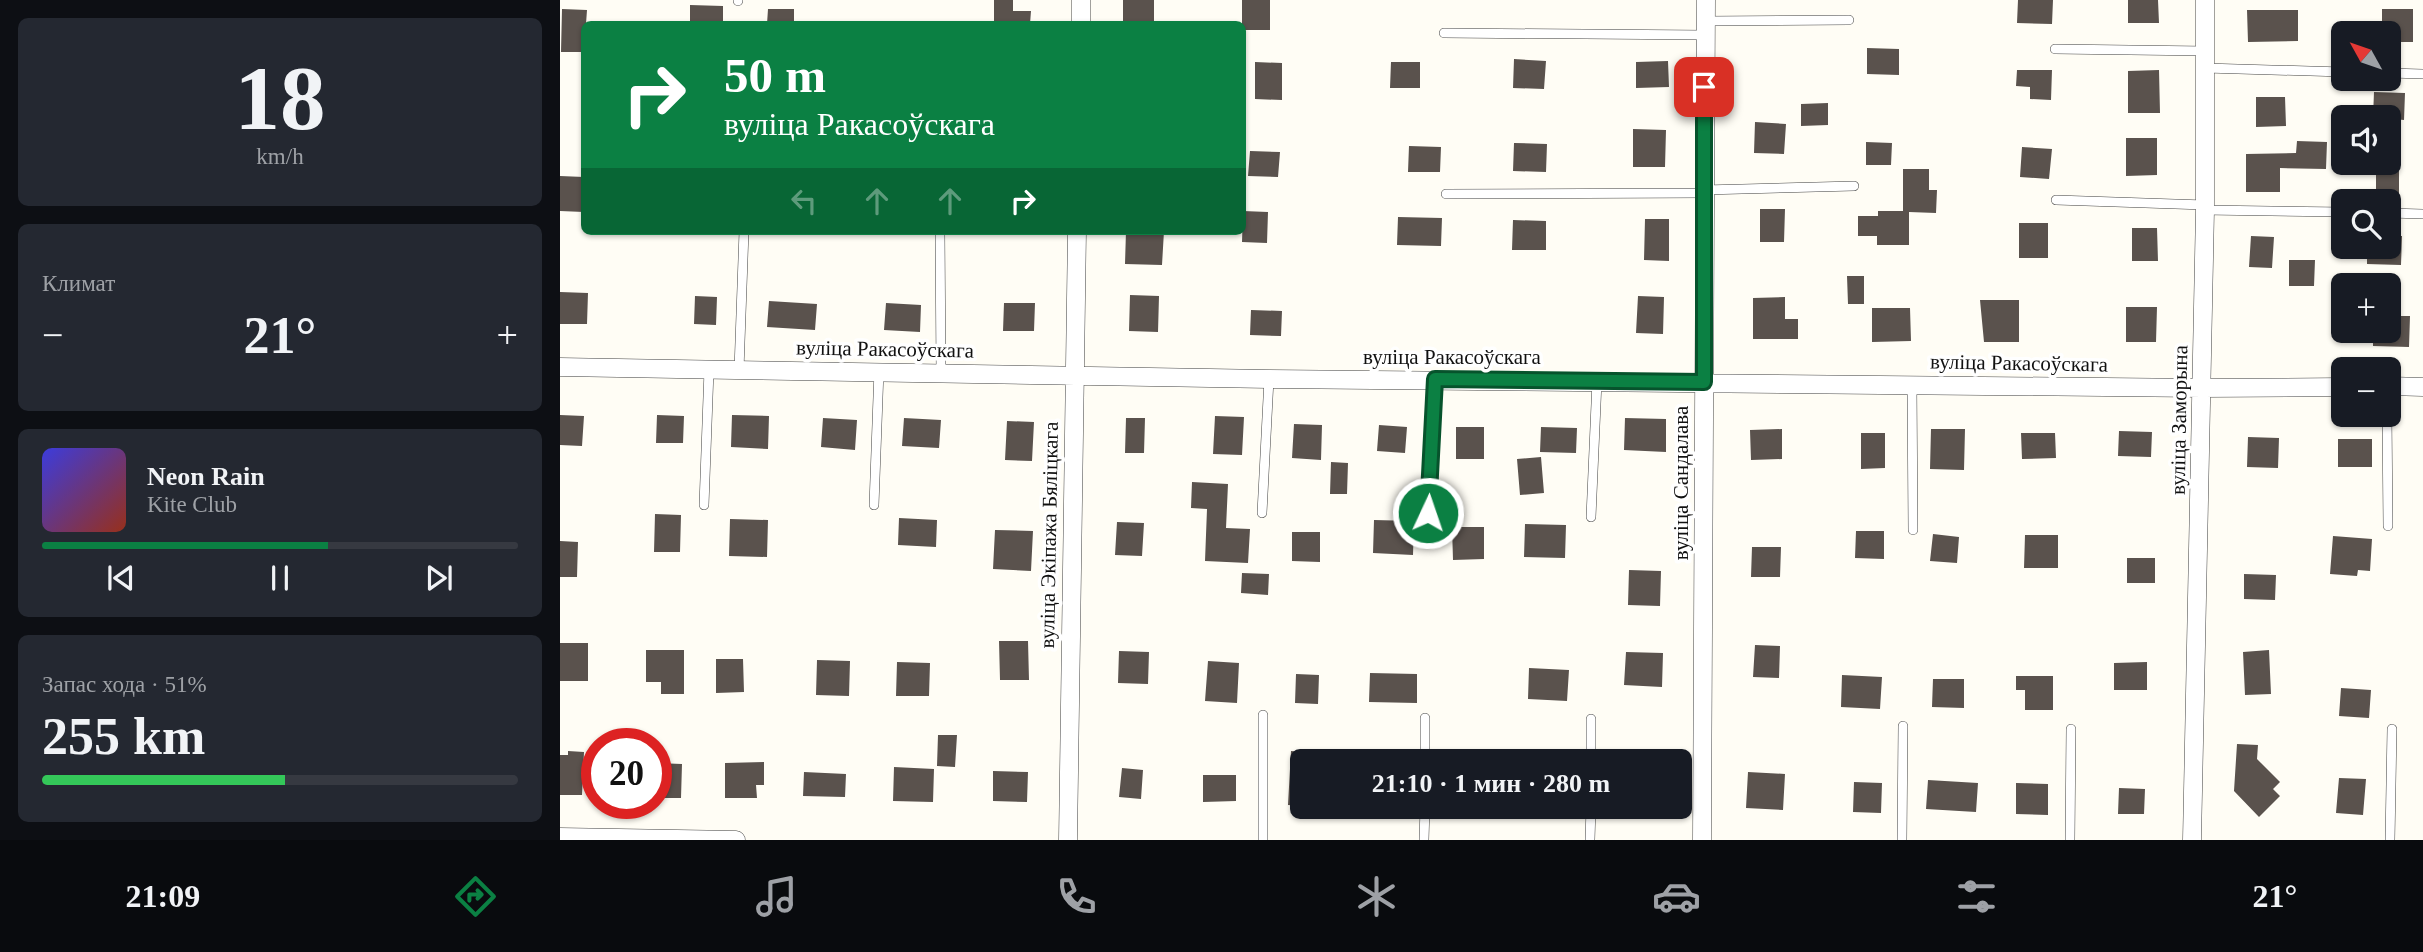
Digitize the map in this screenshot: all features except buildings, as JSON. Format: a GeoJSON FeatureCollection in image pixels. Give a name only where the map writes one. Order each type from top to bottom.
{"type":"FeatureCollection","features":[{"type":"Feature","properties":{"kind":"street"},"geometry":{"type":"LineString","coordinates":[[1081,0],[1081,21]]}},
{"type":"Feature","properties":{"kind":"street","name":"вуліца Сандалава"},"geometry":{"type":"LineString","coordinates":[[1702,840],[1706,0]]}},
{"type":"Feature","properties":{"kind":"street","name":"вуліца Заморына"},"geometry":{"type":"LineString","coordinates":[[2192,840],[2205,208],[2205,0]]}},
{"type":"Feature","properties":{"kind":"street","name":"вуліца Экіпажа Бяліцкага"},"geometry":{"type":"LineString","coordinates":[[1068,840],[1077,235]]}},
{"type":"Feature","properties":{"kind":"street","name":"вуліца Ракасоўскага"},"geometry":{"type":"LineString","coordinates":[[560,368],[879,370],[1269,379],[2331,387]]}},
{"type":"Feature","properties":{"kind":"street"},"geometry":{"type":"LineString","coordinates":[[2401,386],[2423,387]]}},
{"type":"Feature","properties":{"kind":"street"},"geometry":{"type":"LineString","coordinates":[[560,837],[736,840]]}},
{"type":"Feature","properties":{"kind":"lane"},"geometry":{"type":"LineString","coordinates":[[1444,33],[1705,28],[1849,20]]}},
{"type":"Feature","properties":{"kind":"lane"},"geometry":{"type":"LineString","coordinates":[[2055,49],[2331,71]]}},
{"type":"Feature","properties":{"kind":"lane"},"geometry":{"type":"LineString","coordinates":[[2401,73],[2423,74]]}},
{"type":"Feature","properties":{"kind":"lane"},"geometry":{"type":"LineString","coordinates":[[1446,194],[1704,192],[1854,186]]}},
{"type":"Feature","properties":{"kind":"lane"},"geometry":{"type":"LineString","coordinates":[[2056,200],[2331,212]]}},
{"type":"Feature","properties":{"kind":"lane"},"geometry":{"type":"LineString","coordinates":[[2401,213],[2423,214]]}},
{"type":"Feature","properties":{"kind":"lane"},"geometry":{"type":"LineString","coordinates":[[739,370],[744,235]]}},
{"type":"Feature","properties":{"kind":"lane"},"geometry":{"type":"LineString","coordinates":[[940,235],[941,372]]}},
{"type":"Feature","properties":{"kind":"lane"},"geometry":{"type":"LineString","coordinates":[[704,505],[709,370]]}},
{"type":"Feature","properties":{"kind":"lane"},"geometry":{"type":"LineString","coordinates":[[874,505],[879,370]]}},
{"type":"Feature","properties":{"kind":"lane"},"geometry":{"type":"LineString","coordinates":[[1262,513],[1269,379]]}},
{"type":"Feature","properties":{"kind":"lane"},"geometry":{"type":"LineString","coordinates":[[1428,513],[1435,379]]}},
{"type":"Feature","properties":{"kind":"lane"},"geometry":{"type":"LineString","coordinates":[[1591,517],[1597,381]]}},
{"type":"Feature","properties":{"kind":"lane"},"geometry":{"type":"LineString","coordinates":[[1912,384],[1913,530]]}},
{"type":"Feature","properties":{"kind":"lane"},"geometry":{"type":"LineString","coordinates":[[2387,427],[2388,526]]}},
{"type":"Feature","properties":{"kind":"lane"},"geometry":{"type":"LineString","coordinates":[[1263,715],[1263,840]]}},
{"type":"Feature","properties":{"kind":"lane"},"geometry":{"type":"LineString","coordinates":[[1425,718],[1425,749]]}},
{"type":"Feature","properties":{"kind":"lane"},"geometry":{"type":"LineString","coordinates":[[1591,719],[1591,749]]}},
{"type":"Feature","properties":{"kind":"lane"},"geometry":{"type":"LineString","coordinates":[[1902,840],[1903,726]]}},
{"type":"Feature","properties":{"kind":"lane"},"geometry":{"type":"LineString","coordinates":[[2070,840],[2071,729]]}},
{"type":"Feature","properties":{"kind":"lane"},"geometry":{"type":"LineString","coordinates":[[2390,840],[2392,729]]}},
{"type":"Feature","properties":{"kind":"lane"},"geometry":{"type":"LineString","coordinates":[[1424,840],[1425,819]]}},
{"type":"Feature","properties":{"kind":"lane"},"geometry":{"type":"LineString","coordinates":[[1591,819],[1591,840]]}},
{"type":"Feature","properties":{"kind":"route"},"geometry":{"type":"LineString","coordinates":[[1428,513],[1435,379],[1704,382],[1704,87]]}}]}
